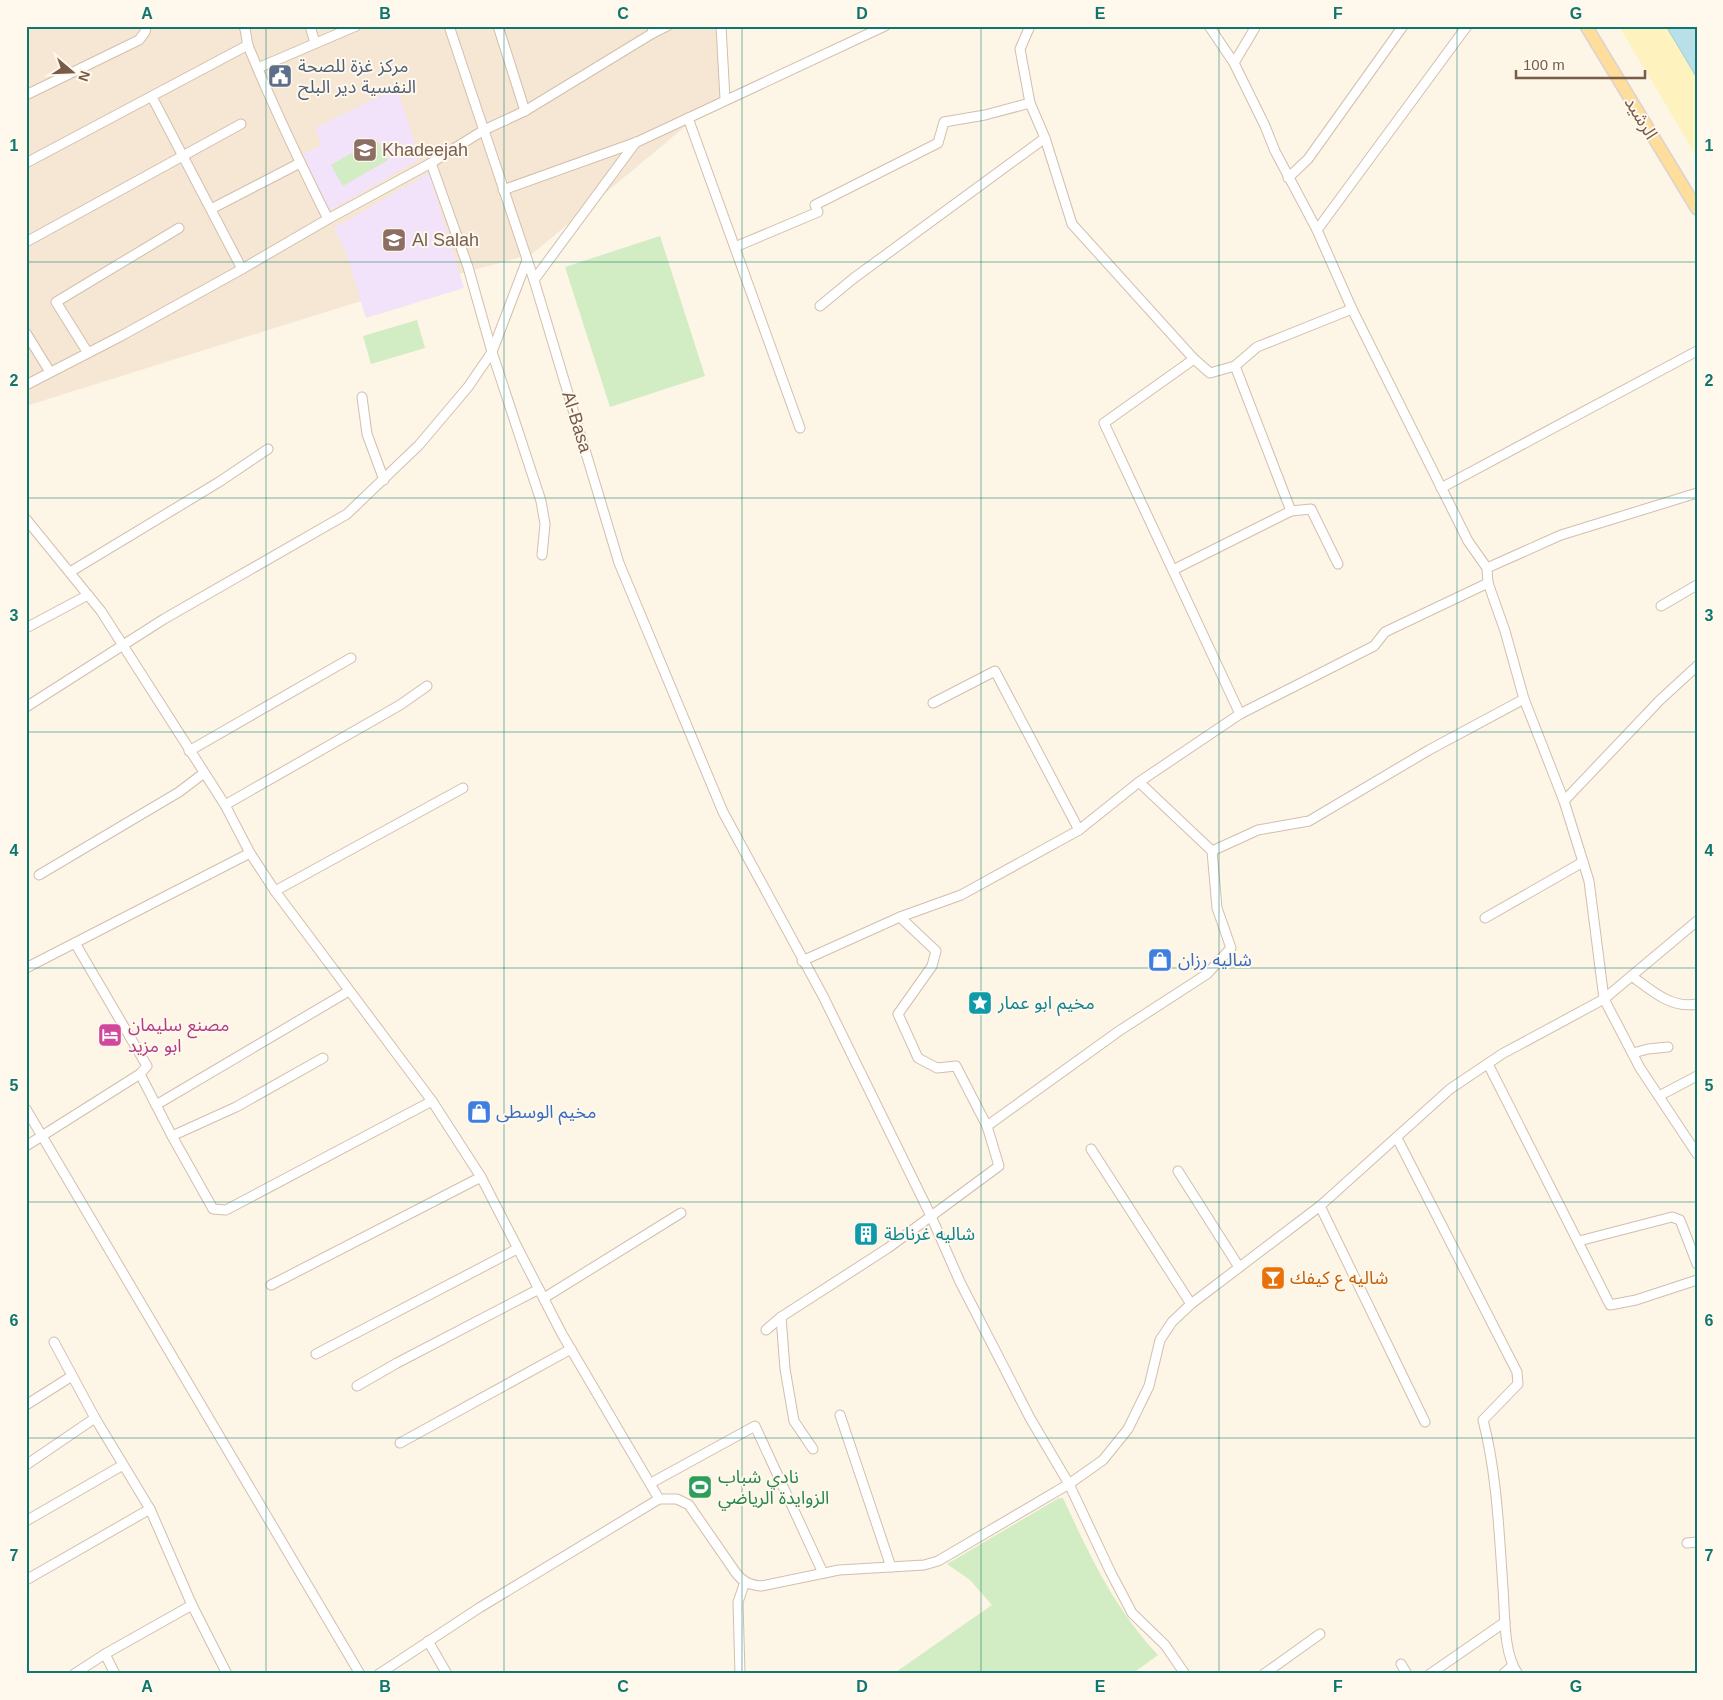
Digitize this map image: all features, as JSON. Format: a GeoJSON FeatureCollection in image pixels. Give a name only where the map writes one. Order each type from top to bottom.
{"type":"FeatureCollection","features":[{"type":"Feature","properties":{"kind":"main road","name":"الرشيد"},"geometry":{"type":"LineString","coordinates":[[1586,26],[1697,209]]}},
{"type":"Feature","properties":{"kind":"street"},"geometry":{"type":"LineString","coordinates":[[26,95],[139,40],[145,32],[146,26]]}},
{"type":"Feature","properties":{"kind":"street"},"geometry":{"type":"LineString","coordinates":[[244,26],[248,36],[248,45],[258,68],[300,163],[328,219]]}},
{"type":"Feature","properties":{"kind":"street"},"geometry":{"type":"LineString","coordinates":[[310,26],[316,43]]}},
{"type":"Feature","properties":{"kind":"street"},"geometry":{"type":"LineString","coordinates":[[258,68],[356,26]]}},
{"type":"Feature","properties":{"kind":"street","name":"Al-Basa"},"geometry":{"type":"LineString","coordinates":[[449,26],[534,280],[619,563],[722,812],[749,857],[802,961],[823,996],[931,1216],[960,1282],[1030,1418],[1068,1484],[1132,1613],[1165,1645],[1185,1674]]}},
{"type":"Feature","properties":{"kind":"street"},"geometry":{"type":"LineString","coordinates":[[499,26],[525,111]]}},
{"type":"Feature","properties":{"kind":"street"},"geometry":{"type":"LineString","coordinates":[[26,385],[242,269],[328,219],[431,163],[484,130],[525,111],[652,30],[668,26]]}},
{"type":"Feature","properties":{"kind":"street"},"geometry":{"type":"LineString","coordinates":[[720,26],[725,99]]}},
{"type":"Feature","properties":{"kind":"street"},"geometry":{"type":"LineString","coordinates":[[503,190],[636,142],[885,26]]}},
{"type":"Feature","properties":{"kind":"street"},"geometry":{"type":"LineString","coordinates":[[1030,26],[1020,49],[1030,104],[1045,138],[1072,224],[1194,359],[1210,373],[1234,366],[1257,347],[1352,309]]}},
{"type":"Feature","properties":{"kind":"street"},"geometry":{"type":"LineString","coordinates":[[1209,26],[1234,63],[1288,178],[1317,230],[1352,309],[1441,488],[1468,541],[1487,568],[1488,583],[1505,631],[1524,699],[1564,801],[1589,882],[1604,999],[1633,1053],[1697,1154]]}},
{"type":"Feature","properties":{"kind":"street"},"geometry":{"type":"LineString","coordinates":[[1234,63],[1256,26]]}},
{"type":"Feature","properties":{"kind":"street"},"geometry":{"type":"LineString","coordinates":[[1288,178],[1308,159],[1403,26]]}},
{"type":"Feature","properties":{"kind":"street"},"geometry":{"type":"LineString","coordinates":[[1317,230],[1467,26]]}},
{"type":"Feature","properties":{"kind":"street"},"geometry":{"type":"LineString","coordinates":[[26,163],[248,45]]}},
{"type":"Feature","properties":{"kind":"street"},"geometry":{"type":"LineString","coordinates":[[152,97],[242,269]]}},
{"type":"Feature","properties":{"kind":"street"},"geometry":{"type":"LineString","coordinates":[[735,247],[818,212],[816,205],[938,143],[944,122],[985,116],[1030,104]]}},
{"type":"Feature","properties":{"kind":"street"},"geometry":{"type":"LineString","coordinates":[[688,118],[800,428]]}},
{"type":"Feature","properties":{"kind":"street"},"geometry":{"type":"LineString","coordinates":[[26,242],[241,124]]}},
{"type":"Feature","properties":{"kind":"street"},"geometry":{"type":"LineString","coordinates":[[820,306],[854,278],[1045,138]]}},
{"type":"Feature","properties":{"kind":"street"},"geometry":{"type":"LineString","coordinates":[[534,280],[636,142]]}},
{"type":"Feature","properties":{"kind":"street"},"geometry":{"type":"LineString","coordinates":[[211,209],[300,163]]}},
{"type":"Feature","properties":{"kind":"street"},"geometry":{"type":"LineString","coordinates":[[431,163],[468,267],[492,352],[541,501],[545,524],[542,555]]}},
{"type":"Feature","properties":{"kind":"street"},"geometry":{"type":"LineString","coordinates":[[88,353],[56,302],[179,228]]}},
{"type":"Feature","properties":{"kind":"street"},"geometry":{"type":"LineString","coordinates":[[26,707],[164,619],[347,514],[419,445],[468,388],[492,352],[527,260]]}},
{"type":"Feature","properties":{"kind":"street"},"geometry":{"type":"LineString","coordinates":[[26,334],[50,372]]}},
{"type":"Feature","properties":{"kind":"street"},"geometry":{"type":"LineString","coordinates":[[1441,488],[1697,352]]}},
{"type":"Feature","properties":{"kind":"street"},"geometry":{"type":"LineString","coordinates":[[1194,359],[1104,423],[1240,714]]}},
{"type":"Feature","properties":{"kind":"street"},"geometry":{"type":"LineString","coordinates":[[1234,366],[1291,510]]}},
{"type":"Feature","properties":{"kind":"street"},"geometry":{"type":"LineString","coordinates":[[362,397],[367,434],[384,480]]}},
{"type":"Feature","properties":{"kind":"street"},"geometry":{"type":"LineString","coordinates":[[70,572],[218,482],[268,449]]}},
{"type":"Feature","properties":{"kind":"street"},"geometry":{"type":"LineString","coordinates":[[1487,568],[1561,535],[1697,492]]}},
{"type":"Feature","properties":{"kind":"street"},"geometry":{"type":"LineString","coordinates":[[1173,570],[1291,510],[1311,509],[1338,564]]}},
{"type":"Feature","properties":{"kind":"street"},"geometry":{"type":"LineString","coordinates":[[28,524],[70,572],[124,646],[224,805],[250,853],[275,891],[432,1100],[481,1177],[571,1349],[659,1499]]}},
{"type":"Feature","properties":{"kind":"street"},"geometry":{"type":"LineString","coordinates":[[802,961],[900,917],[961,895],[1079,830],[1139,782],[1240,714],[1374,646],[1385,632],[1488,583]]}},
{"type":"Feature","properties":{"kind":"street"},"geometry":{"type":"LineString","coordinates":[[1661,606],[1697,585]]}},
{"type":"Feature","properties":{"kind":"street"},"geometry":{"type":"LineString","coordinates":[[26,628],[88,595]]}},
{"type":"Feature","properties":{"kind":"street"},"geometry":{"type":"LineString","coordinates":[[190,751],[351,658]]}},
{"type":"Feature","properties":{"kind":"street"},"geometry":{"type":"LineString","coordinates":[[1564,801],[1660,700],[1697,666]]}},
{"type":"Feature","properties":{"kind":"street"},"geometry":{"type":"LineString","coordinates":[[933,703],[995,671],[1079,830]]}},
{"type":"Feature","properties":{"kind":"street"},"geometry":{"type":"LineString","coordinates":[[224,805],[400,705],[427,686]]}},
{"type":"Feature","properties":{"kind":"street"},"geometry":{"type":"LineString","coordinates":[[1212,851],[1258,830],[1309,822],[1429,750],[1524,699]]}},
{"type":"Feature","properties":{"kind":"street"},"geometry":{"type":"LineString","coordinates":[[38,875],[179,792],[204,773]]}},
{"type":"Feature","properties":{"kind":"street"},"geometry":{"type":"LineString","coordinates":[[987,1126],[1119,1031],[1207,974],[1231,948],[1217,908],[1212,851],[1139,782]]}},
{"type":"Feature","properties":{"kind":"street"},"geometry":{"type":"LineString","coordinates":[[275,891],[463,788]]}},
{"type":"Feature","properties":{"kind":"street"},"geometry":{"type":"LineString","coordinates":[[26,968],[250,853]]}},
{"type":"Feature","properties":{"kind":"street"},"geometry":{"type":"LineString","coordinates":[[1485,918],[1583,862]]}},
{"type":"Feature","properties":{"kind":"street"},"geometry":{"type":"LineString","coordinates":[[766,1330],[781,1317],[888,1248],[999,1166],[987,1126],[956,1066],[936,1068],[918,1058],[898,1014],[932,966],[936,951],[900,917]]}},
{"type":"Feature","properties":{"kind":"street"},"geometry":{"type":"LineString","coordinates":[[379,1674],[659,1499],[677,1499],[689,1505],[736,1573],[745,1582],[761,1586],[823,1572],[924,1565],[938,1561],[1068,1484],[1103,1460],[1128,1429],[1149,1386],[1160,1340],[1172,1322],[1190,1304],[1320,1206],[1450,1090],[1488,1064],[1604,999],[1633,977],[1697,921]]}},
{"type":"Feature","properties":{"kind":"street"},"geometry":{"type":"LineString","coordinates":[[26,1146],[140,1074],[147,1066],[75,943]]}},
{"type":"Feature","properties":{"kind":"street"},"geometry":{"type":"LineString","coordinates":[[1633,977],[1664,1000],[1689,1005],[1697,1004]]}},
{"type":"Feature","properties":{"kind":"street"},"geometry":{"type":"LineString","coordinates":[[156,1105],[349,991]]}},
{"type":"Feature","properties":{"kind":"street"},"geometry":{"type":"LineString","coordinates":[[1633,1053],[1668,1047]]}},
{"type":"Feature","properties":{"kind":"street"},"geometry":{"type":"LineString","coordinates":[[172,1136],[236,1107],[323,1058]]}},
{"type":"Feature","properties":{"kind":"street"},"geometry":{"type":"LineString","coordinates":[[1488,1064],[1610,1305],[1636,1300],[1697,1280]]}},
{"type":"Feature","properties":{"kind":"street"},"geometry":{"type":"LineString","coordinates":[[140,1074],[213,1209],[226,1210],[432,1100]]}},
{"type":"Feature","properties":{"kind":"street"},"geometry":{"type":"LineString","coordinates":[[1659,1096],[1697,1076]]}},
{"type":"Feature","properties":{"kind":"street"},"geometry":{"type":"LineString","coordinates":[[26,1108],[360,1674]]}},
{"type":"Feature","properties":{"kind":"street"},"geometry":{"type":"LineString","coordinates":[[1397,1138],[1517,1372],[1518,1384],[1483,1420],[1493,1468],[1505,1622],[1515,1670],[1503,1674]]}},
{"type":"Feature","properties":{"kind":"street"},"geometry":{"type":"LineString","coordinates":[[1091,1149],[1190,1304]]}},
{"type":"Feature","properties":{"kind":"street"},"geometry":{"type":"LineString","coordinates":[[1178,1171],[1239,1267]]}},
{"type":"Feature","properties":{"kind":"street"},"geometry":{"type":"LineString","coordinates":[[270,1285],[481,1177]]}},
{"type":"Feature","properties":{"kind":"street"},"geometry":{"type":"LineString","coordinates":[[1320,1206],[1425,1422]]}},
{"type":"Feature","properties":{"kind":"street"},"geometry":{"type":"LineString","coordinates":[[544,1298],[681,1213]]}},
{"type":"Feature","properties":{"kind":"street"},"geometry":{"type":"LineString","coordinates":[[1579,1241],[1672,1218],[1680,1220],[1697,1264]]}},
{"type":"Feature","properties":{"kind":"street"},"geometry":{"type":"LineString","coordinates":[[316,1354],[517,1249]]}},
{"type":"Feature","properties":{"kind":"street"},"geometry":{"type":"LineString","coordinates":[[357,1386],[396,1363],[539,1288]]}},
{"type":"Feature","properties":{"kind":"street"},"geometry":{"type":"LineString","coordinates":[[781,1317],[785,1369],[794,1421],[813,1449]]}},
{"type":"Feature","properties":{"kind":"street"},"geometry":{"type":"LineString","coordinates":[[54,1342],[95,1418],[150,1509],[192,1605],[227,1674]]}},
{"type":"Feature","properties":{"kind":"street"},"geometry":{"type":"LineString","coordinates":[[400,1443],[571,1349]]}},
{"type":"Feature","properties":{"kind":"street"},"geometry":{"type":"LineString","coordinates":[[26,1405],[72,1376]]}},
{"type":"Feature","properties":{"kind":"street"},"geometry":{"type":"LineString","coordinates":[[840,1414],[890,1567]]}},
{"type":"Feature","properties":{"kind":"street"},"geometry":{"type":"LineString","coordinates":[[26,1465],[95,1418]]}},
{"type":"Feature","properties":{"kind":"street"},"geometry":{"type":"LineString","coordinates":[[651,1483],[755,1426],[823,1572]]}},
{"type":"Feature","properties":{"kind":"street"},"geometry":{"type":"LineString","coordinates":[[26,1521],[123,1465]]}},
{"type":"Feature","properties":{"kind":"street"},"geometry":{"type":"LineString","coordinates":[[26,1580],[150,1509]]}},
{"type":"Feature","properties":{"kind":"street"},"geometry":{"type":"LineString","coordinates":[[740,1674],[738,1602],[745,1582]]}},
{"type":"Feature","properties":{"kind":"street"},"geometry":{"type":"LineString","coordinates":[[74,1674],[105,1654],[192,1605]]}},
{"type":"Feature","properties":{"kind":"street"},"geometry":{"type":"LineString","coordinates":[[1430,1674],[1505,1622]]}},
{"type":"Feature","properties":{"kind":"street"},"geometry":{"type":"LineString","coordinates":[[1264,1674],[1320,1634]]}},
{"type":"Feature","properties":{"kind":"street"},"geometry":{"type":"LineString","coordinates":[[428,1642],[447,1674]]}},
{"type":"Feature","properties":{"kind":"street"},"geometry":{"type":"LineString","coordinates":[[105,1654],[115,1674]]}},
{"type":"Feature","properties":{"kind":"street"},"geometry":{"type":"LineString","coordinates":[[1400,1664],[1407,1674]]}},
{"type":"Feature","properties":{"kind":"shaded area"},"geometry":{"type":"Polygon","coordinates":[[[26,26],[719,26],[723,95],[532,254],[348,305],[26,406],[26,26]]]}},
{"type":"Feature","properties":{"kind":"shaded area","name":"Khadeejah"},"geometry":{"type":"Polygon","coordinates":[[[397,88],[420,159],[329,211],[303,154],[322,145],[315,128],[397,88]]]}},
{"type":"Feature","properties":{"kind":"shaded area","name":"Al Salah"},"geometry":{"type":"Polygon","coordinates":[[[429,173],[464,288],[366,318],[346,252],[334,228],[429,173]]]}},
{"type":"Feature","properties":{"kind":"green space"},"geometry":{"type":"Polygon","coordinates":[[[376,139],[388,160],[343,186],[331,165],[376,139]]]}},
{"type":"Feature","properties":{"kind":"green space"},"geometry":{"type":"Polygon","coordinates":[[[660,236],[705,376],[610,407],[565,267],[660,236]]]}},
{"type":"Feature","properties":{"kind":"green space"},"geometry":{"type":"Polygon","coordinates":[[[417,320],[425,348],[371,364],[363,336],[417,320]]]}},
{"type":"Feature","properties":{"kind":"green space"},"geometry":{"type":"Polygon","coordinates":[[[1059,1498],[1063,1498],[1104,1581],[1128,1619],[1158,1655],[1132,1674],[893,1674],[992,1605],[970,1580],[947,1564],[1059,1498]]]}},
{"type":"Feature","properties":{"kind":"sand"},"geometry":{"type":"Polygon","coordinates":[[[1619,26],[1666,26],[1697,78],[1697,157],[1619,26]]]}},
{"type":"Feature","properties":{"kind":"water"},"geometry":{"type":"Polygon","coordinates":[[[1666,26],[1697,26],[1697,78],[1666,26]]]}},
{"type":"Feature","properties":{"kind":"place","name":"مركز غزة للصحة النفسية دير البلح"},"geometry":{"type":"Point","coordinates":[280,76]}},
{"type":"Feature","properties":{"kind":"place","name":"Khadeejah"},"geometry":{"type":"Point","coordinates":[365,150]}},
{"type":"Feature","properties":{"kind":"place","name":"Al Salah"},"geometry":{"type":"Point","coordinates":[394,240]}},
{"type":"Feature","properties":{"kind":"place","name":"شاليه رزان"},"geometry":{"type":"Point","coordinates":[1160,960]}},
{"type":"Feature","properties":{"kind":"place","name":"مخيم ابو عمار"},"geometry":{"type":"Point","coordinates":[980,1003]}},
{"type":"Feature","properties":{"kind":"place","name":"مصنع سليمان ابو مزيد"},"geometry":{"type":"Point","coordinates":[110,1035]}},
{"type":"Feature","properties":{"kind":"place","name":"مخيم الوسطى"},"geometry":{"type":"Point","coordinates":[479,1112]}},
{"type":"Feature","properties":{"kind":"place","name":"شاليه غرناطة"},"geometry":{"type":"Point","coordinates":[866,1234]}},
{"type":"Feature","properties":{"kind":"place","name":"شاليه ع كيفك"},"geometry":{"type":"Point","coordinates":[1273,1278]}},
{"type":"Feature","properties":{"kind":"place","name":"نادي شباب الزوايدة الرياضي"},"geometry":{"type":"Point","coordinates":[700,1487]}}]}
